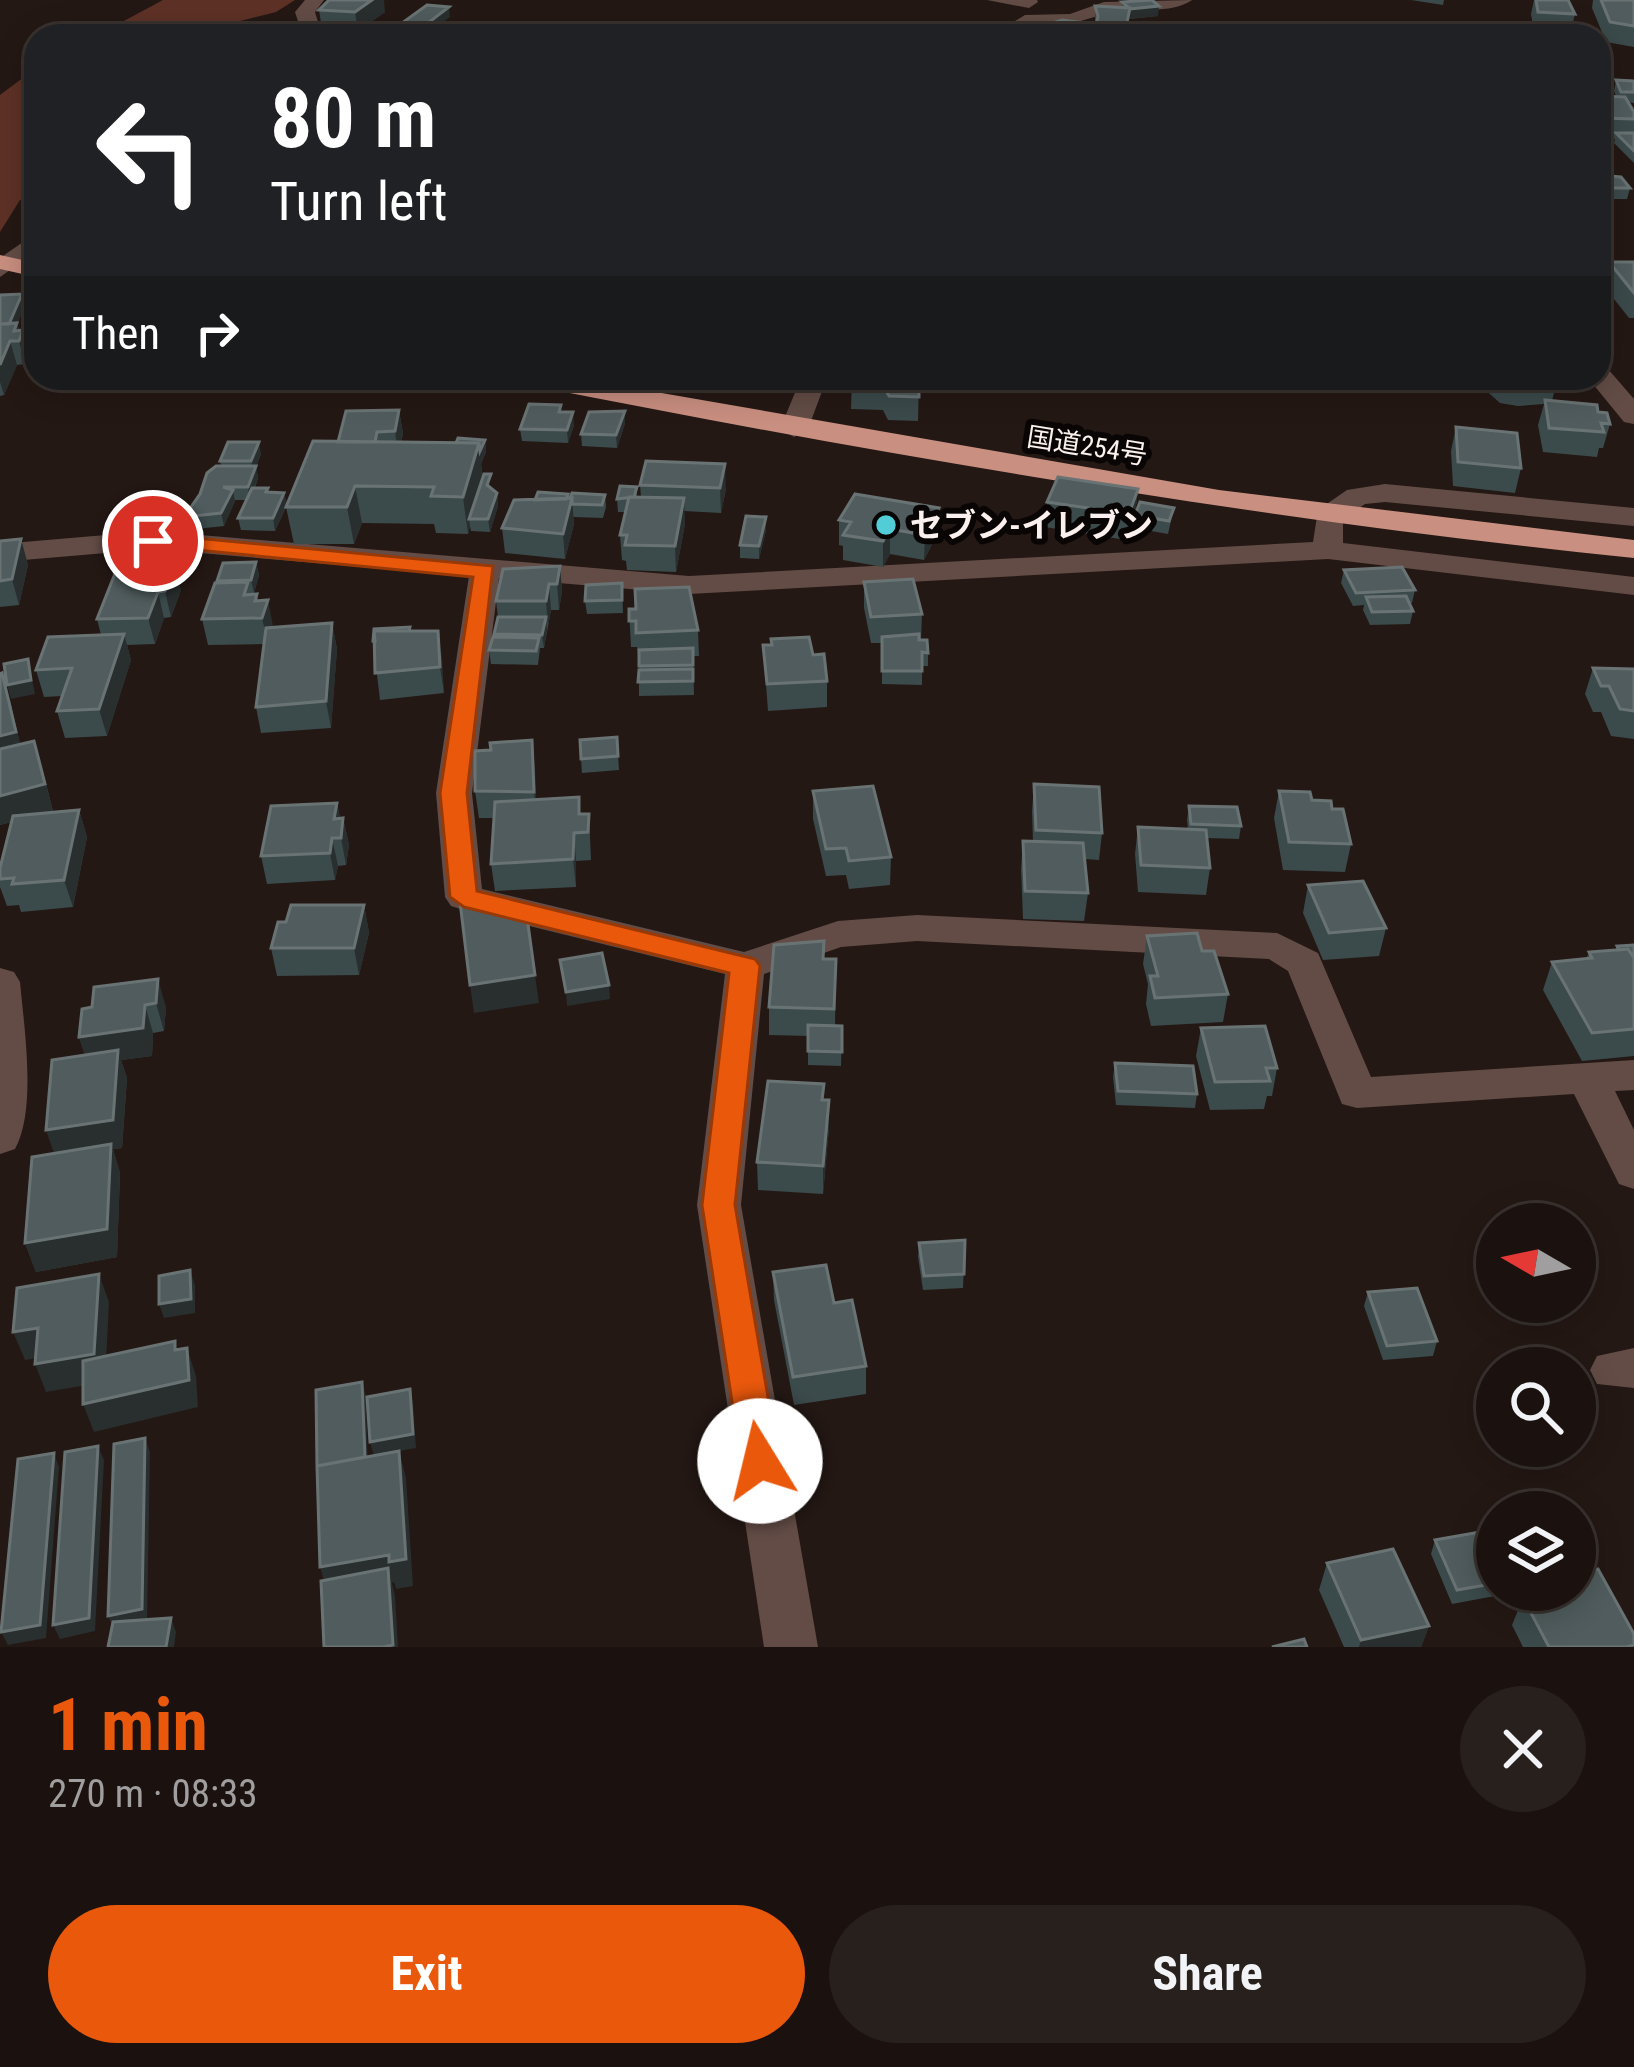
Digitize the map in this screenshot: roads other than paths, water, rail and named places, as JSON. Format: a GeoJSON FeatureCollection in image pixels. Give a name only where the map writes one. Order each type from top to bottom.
{"type":"FeatureCollection","features":[{"type":"Feature","properties":{"kind":"highway","name":"国道254号"},"geometry":{"type":"LineString","coordinates":[[595,390],[794,429],[1328,516],[1634,549]]}},
{"type":"Feature","properties":{"kind":"street"},"geometry":{"type":"LineString","coordinates":[[996,0],[1025,15],[1073,20],[1104,8],[1183,0]]}},
{"type":"Feature","properties":{"kind":"street"},"geometry":{"type":"LineString","coordinates":[[1611,389],[1634,416]]}},
{"type":"Feature","properties":{"kind":"street"},"geometry":{"type":"LineString","coordinates":[[794,429],[809,390]]}},
{"type":"Feature","properties":{"kind":"street"},"geometry":{"type":"LineString","coordinates":[[1328,550],[1328,516],[1357,496],[1385,493],[1634,518]]}},
{"type":"Feature","properties":{"kind":"street"},"geometry":{"type":"LineString","coordinates":[[0,554],[153,541],[689,585],[1328,550],[1634,586]]}},
{"type":"Feature","properties":{"kind":"street"},"geometry":{"type":"LineString","coordinates":[[485,571],[454,793],[464,897],[745,966],[838,934],[917,928],[1276,946],[1304,963],[1357,1093],[1634,1075]]}},
{"type":"Feature","properties":{"kind":"street"},"geometry":{"type":"LineString","coordinates":[[745,966],[719,1205],[791,1647]]}},
{"type":"Feature","properties":{"kind":"street"},"geometry":{"type":"LineString","coordinates":[[0,982],[6,1061],[0,1138]]}},
{"type":"Feature","properties":{"kind":"street"},"geometry":{"type":"LineString","coordinates":[[1587,1078],[1634,1172]]}},
{"type":"Feature","properties":{"kind":"place","name":"セブン-イレブン"},"geometry":{"type":"Point","coordinates":[886,525]}}]}
